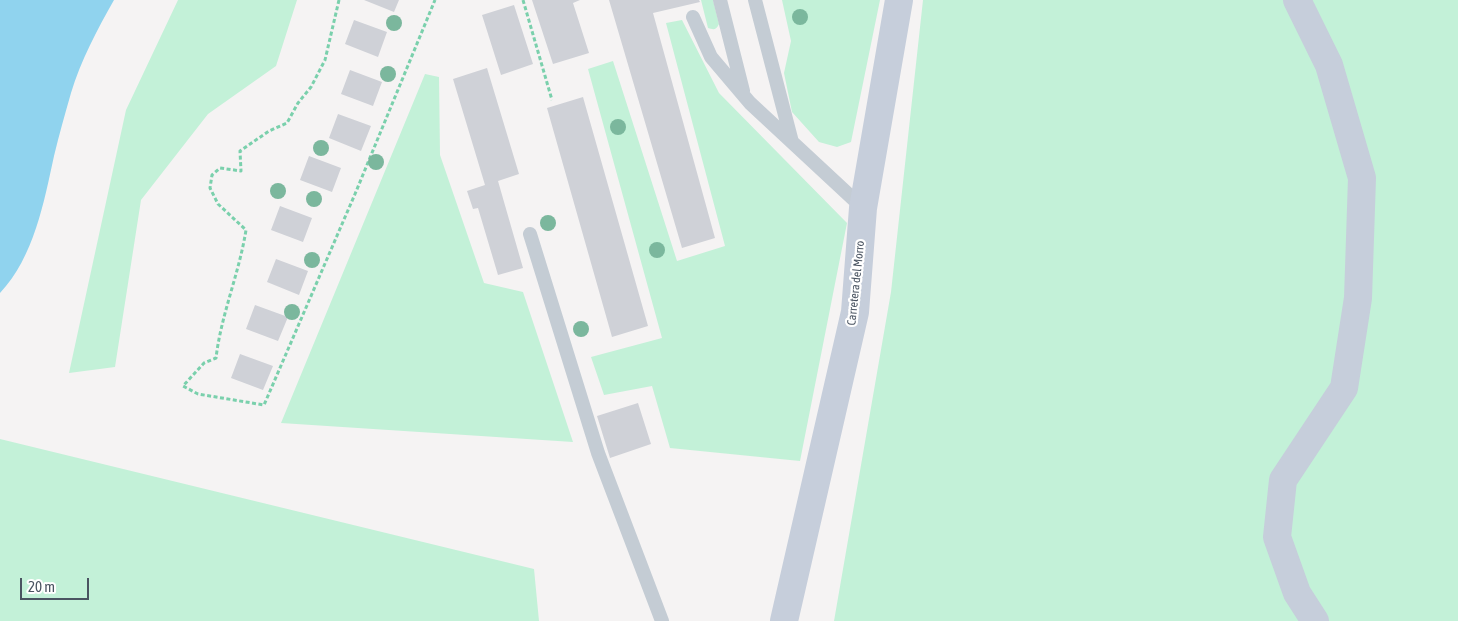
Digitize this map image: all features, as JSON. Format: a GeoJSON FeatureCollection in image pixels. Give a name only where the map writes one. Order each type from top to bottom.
{"type":"FeatureCollection","features":[{"type":"Feature","properties":{"kind":"main road","name":"Carretera del Morro"},"geometry":{"type":"LineString","coordinates":[[784,621],[855,312],[863,208],[899,0]]}},
{"type":"Feature","properties":{"kind":"main road"},"geometry":{"type":"LineString","coordinates":[[1297,0],[1328,66],[1362,178],[1358,298],[1344,388],[1283,480],[1278,537],[1297,594],[1315,621]]}},
{"type":"Feature","properties":{"kind":"lane"},"geometry":{"type":"LineString","coordinates":[[720,0],[744,96]]}},
{"type":"Feature","properties":{"kind":"lane"},"geometry":{"type":"LineString","coordinates":[[755,0],[792,142]]}},
{"type":"Feature","properties":{"kind":"lane"},"geometry":{"type":"LineString","coordinates":[[693,17],[711,57],[744,96],[863,208]]}},
{"type":"Feature","properties":{"kind":"lane"},"geometry":{"type":"LineString","coordinates":[[530,234],[598,452],[662,621]]}},
{"type":"Feature","properties":{"kind":"path"},"geometry":{"type":"LineString","coordinates":[[339,0],[325,60],[311,87],[286,122],[240,151],[240,171],[220,168],[212,175],[210,188],[218,204],[246,230],[243,249],[219,333],[216,358],[204,363],[183,386],[198,394],[264,406],[436,0]]}},
{"type":"Feature","properties":{"kind":"path"},"geometry":{"type":"LineString","coordinates":[[524,0],[552,100]]}},
{"type":"Feature","properties":{"kind":"green space"},"geometry":{"type":"Polygon","coordinates":[[[178,0],[297,0],[276,66],[208,114],[141,200],[115,367],[69,373],[126,110],[178,0]]]}},
{"type":"Feature","properties":{"kind":"green space"},"geometry":{"type":"Polygon","coordinates":[[[701,0],[713,0],[719,24],[716,28],[708,28],[701,0]]]}},
{"type":"Feature","properties":{"kind":"green space"},"geometry":{"type":"Polygon","coordinates":[[[782,0],[880,0],[851,142],[837,147],[819,142],[792,112],[784,73],[791,41],[782,0]]]}},
{"type":"Feature","properties":{"kind":"green space"},"geometry":{"type":"Polygon","coordinates":[[[923,0],[1458,0],[1458,621],[834,621],[891,292],[923,0]]]}},
{"type":"Feature","properties":{"kind":"green space"},"geometry":{"type":"Polygon","coordinates":[[[682,20],[719,93],[847,223],[800,461],[670,448],[652,386],[604,395],[591,357],[662,338],[588,69],[613,61],[677,261],[725,246],[666,23],[682,20]]]}},
{"type":"Feature","properties":{"kind":"green space"},"geometry":{"type":"Polygon","coordinates":[[[425,74],[439,77],[440,155],[484,283],[523,292],[573,442],[281,423],[425,74]]]}},
{"type":"Feature","properties":{"kind":"green space"},"geometry":{"type":"Polygon","coordinates":[[[0,439],[534,569],[539,621],[0,621],[0,439]]]}},
{"type":"Feature","properties":{"kind":"water"},"geometry":{"type":"Polygon","coordinates":[[[0,0],[114,0],[90,45],[75,81],[36,228],[29,246],[12,279],[0,293],[0,0]]]}},
{"type":"Feature","properties":{"kind":"building"},"geometry":{"type":"Polygon","coordinates":[[[364,0],[399,0],[394,12],[364,0]]]}},
{"type":"Feature","properties":{"kind":"building"},"geometry":{"type":"Polygon","coordinates":[[[532,0],[580,0],[573,3],[589,53],[553,64],[532,0]]]}},
{"type":"Feature","properties":{"kind":"building"},"geometry":{"type":"Polygon","coordinates":[[[609,0],[699,0],[700,2],[653,13],[715,238],[682,248],[609,0]]]}},
{"type":"Feature","properties":{"kind":"building"},"geometry":{"type":"Polygon","coordinates":[[[514,5],[533,64],[501,75],[482,15],[514,5]]]}},
{"type":"Feature","properties":{"kind":"building"},"geometry":{"type":"Polygon","coordinates":[[[354,20],[387,32],[378,57],[345,44],[354,20]]]}},
{"type":"Feature","properties":{"kind":"building"},"geometry":{"type":"Polygon","coordinates":[[[487,68],[519,174],[498,181],[523,268],[498,275],[478,208],[473,209],[467,191],[485,185],[453,79],[487,68]]]}},
{"type":"Feature","properties":{"kind":"building"},"geometry":{"type":"Polygon","coordinates":[[[350,70],[382,82],[373,106],[341,94],[350,70]]]}},
{"type":"Feature","properties":{"kind":"building"},"geometry":{"type":"Polygon","coordinates":[[[583,97],[648,326],[612,337],[547,108],[583,97]]]}},
{"type":"Feature","properties":{"kind":"building"},"geometry":{"type":"Polygon","coordinates":[[[338,114],[371,126],[361,151],[329,138],[338,114]]]}},
{"type":"Feature","properties":{"kind":"building"},"geometry":{"type":"Polygon","coordinates":[[[309,156],[341,168],[332,192],[300,180],[309,156]]]}},
{"type":"Feature","properties":{"kind":"building"},"geometry":{"type":"Polygon","coordinates":[[[280,206],[312,218],[303,242],[271,230],[280,206]]]}},
{"type":"Feature","properties":{"kind":"building"},"geometry":{"type":"Polygon","coordinates":[[[276,259],[308,271],[299,295],[267,282],[276,259]]]}},
{"type":"Feature","properties":{"kind":"building"},"geometry":{"type":"Polygon","coordinates":[[[255,305],[288,317],[278,341],[246,329],[255,305]]]}},
{"type":"Feature","properties":{"kind":"building"},"geometry":{"type":"Polygon","coordinates":[[[240,354],[273,366],[263,390],[231,378],[240,354]]]}},
{"type":"Feature","properties":{"kind":"building"},"geometry":{"type":"Polygon","coordinates":[[[638,403],[651,444],[610,458],[597,416],[638,403]]]}}]}
